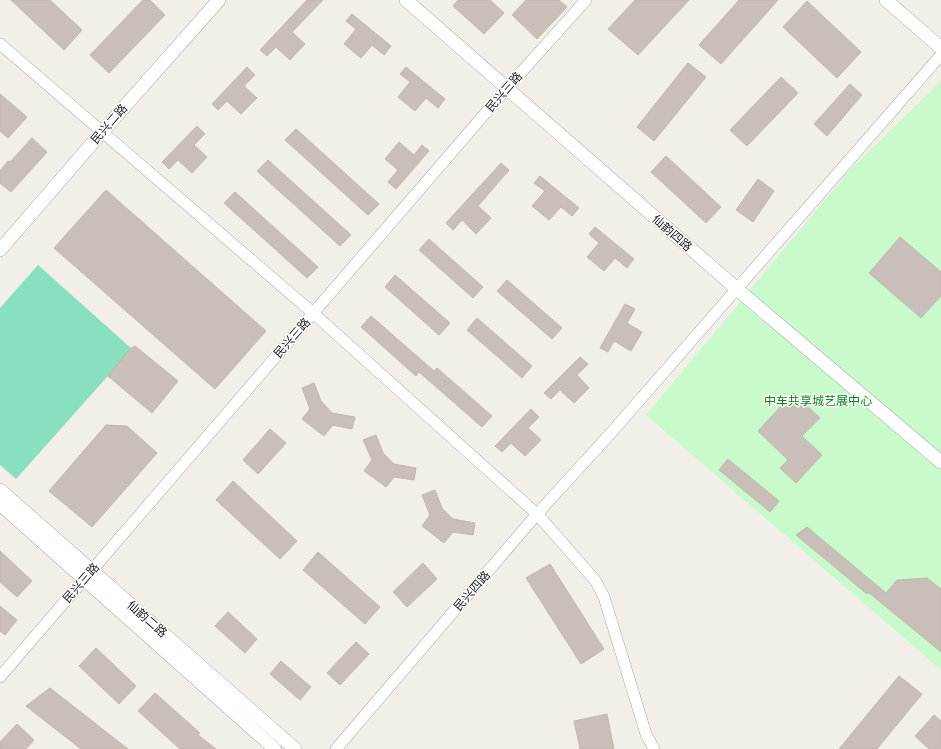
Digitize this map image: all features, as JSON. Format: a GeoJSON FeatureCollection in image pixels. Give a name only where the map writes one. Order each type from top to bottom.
{"type":"FeatureCollection","features":[{"type":"Feature","properties":{"kind":"street","name":"民兴二路"},"geometry":{"type":"LineString","coordinates":[[0,250],[219,0]]}},
{"type":"Feature","properties":{"kind":"street","name":"仙韵四路"},"geometry":{"type":"LineString","coordinates":[[406,0],[737,289],[941,462]]}},
{"type":"Feature","properties":{"kind":"street","name":"民兴三路"},"geometry":{"type":"LineString","coordinates":[[0,677],[507,88],[586,0]]}},
{"type":"Feature","properties":{"kind":"street"},"geometry":{"type":"LineString","coordinates":[[886,0],[941,48]]}},
{"type":"Feature","properties":{"kind":"street"},"geometry":{"type":"LineString","coordinates":[[0,44],[313,314],[537,514],[595,580],[604,597],[646,734],[654,749]]}},
{"type":"Feature","properties":{"kind":"street","name":"民兴四路"},"geometry":{"type":"LineString","coordinates":[[336,749],[537,514],[610,434],[941,55]]}},
{"type":"Feature","properties":{"kind":"street","name":"仙韵二路"},"geometry":{"type":"LineString","coordinates":[[0,490],[88,575],[275,749]]}},
{"type":"Feature","properties":{"kind":"street","name":"仙韵二路"},"geometry":{"type":"LineString","coordinates":[[0,504],[88,575],[295,749]]}},
{"type":"Feature","properties":{"kind":"green space","name":"中车共享城艺展中心"},"geometry":{"type":"Polygon","coordinates":[[[941,81],[941,670],[646,415],[849,171],[941,81]]]}},
{"type":"Feature","properties":{"kind":"green space"},"geometry":{"type":"Polygon","coordinates":[[[38,265],[132,349],[16,479],[0,465],[0,308],[38,265]]]}},
{"type":"Feature","properties":{"kind":"building"},"geometry":{"type":"Polygon","coordinates":[[[11,0],[50,0],[82,30],[64,50],[11,0]]]}},
{"type":"Feature","properties":{"kind":"building"},"geometry":{"type":"Polygon","coordinates":[[[143,0],[150,0],[165,15],[109,73],[90,55],[143,0]]]}},
{"type":"Feature","properties":{"kind":"building"},"geometry":{"type":"Polygon","coordinates":[[[307,0],[323,0],[292,32],[305,44],[290,60],[276,47],[267,56],[260,50],[307,0]]]}},
{"type":"Feature","properties":{"kind":"building"},"geometry":{"type":"Polygon","coordinates":[[[458,0],[490,0],[504,13],[484,34],[453,6],[458,0]]]}},
{"type":"Feature","properties":{"kind":"building"},"geometry":{"type":"Polygon","coordinates":[[[526,0],[559,0],[567,7],[537,39],[512,15],[526,0]]]}},
{"type":"Feature","properties":{"kind":"building"},"geometry":{"type":"Polygon","coordinates":[[[635,0],[689,0],[638,55],[608,29],[635,0]]]}},
{"type":"Feature","properties":{"kind":"building"},"geometry":{"type":"Polygon","coordinates":[[[739,0],[778,0],[721,64],[699,45],[739,0]]]}},
{"type":"Feature","properties":{"kind":"building"},"geometry":{"type":"Polygon","coordinates":[[[807,1],[861,52],[837,78],[783,27],[807,1]]]}},
{"type":"Feature","properties":{"kind":"building"},"geometry":{"type":"Polygon","coordinates":[[[352,14],[391,46],[384,55],[372,45],[361,58],[344,44],[356,29],[346,21],[352,14]]]}},
{"type":"Feature","properties":{"kind":"building"},"geometry":{"type":"Polygon","coordinates":[[[688,63],[706,77],[654,141],[637,127],[688,63]]]}},
{"type":"Feature","properties":{"kind":"building"},"geometry":{"type":"Polygon","coordinates":[[[247,67],[255,75],[244,86],[257,98],[241,114],[227,101],[218,110],[212,104],[247,67]]]}},
{"type":"Feature","properties":{"kind":"building"},"geometry":{"type":"Polygon","coordinates":[[[406,67],[445,99],[438,108],[426,98],[415,111],[398,97],[410,82],[400,74],[406,67]]]}},
{"type":"Feature","properties":{"kind":"building"},"geometry":{"type":"Polygon","coordinates":[[[781,77],[798,93],[747,146],[730,130],[781,77]]]}},
{"type":"Feature","properties":{"kind":"building"},"geometry":{"type":"Polygon","coordinates":[[[850,84],[862,95],[827,136],[814,124],[850,84]]]}},
{"type":"Feature","properties":{"kind":"building"},"geometry":{"type":"Polygon","coordinates":[[[0,94],[27,117],[8,138],[0,131],[0,94]]]}},
{"type":"Feature","properties":{"kind":"building"},"geometry":{"type":"Polygon","coordinates":[[[197,126],[205,134],[194,145],[207,157],[192,173],[178,160],[169,169],[162,162],[197,126]]]}},
{"type":"Feature","properties":{"kind":"building"},"geometry":{"type":"Polygon","coordinates":[[[296,129],[379,204],[368,215],[285,140],[296,129]]]}},
{"type":"Feature","properties":{"kind":"building"},"geometry":{"type":"Polygon","coordinates":[[[32,138],[47,152],[11,192],[0,183],[0,171],[8,161],[10,162],[32,138]]]}},
{"type":"Feature","properties":{"kind":"building"},"geometry":{"type":"Polygon","coordinates":[[[399,142],[414,155],[422,145],[429,151],[396,189],[388,182],[398,170],[385,159],[399,142]]]}},
{"type":"Feature","properties":{"kind":"building"},"geometry":{"type":"Polygon","coordinates":[[[666,156],[721,207],[706,223],[651,172],[666,156]]]}},
{"type":"Feature","properties":{"kind":"building"},"geometry":{"type":"Polygon","coordinates":[[[268,160],[351,235],[340,246],[257,171],[268,160]]]}},
{"type":"Feature","properties":{"kind":"building"},"geometry":{"type":"Polygon","coordinates":[[[501,163],[509,170],[478,206],[491,218],[476,234],[462,220],[453,230],[446,223],[501,163]]]}},
{"type":"Feature","properties":{"kind":"building"},"geometry":{"type":"Polygon","coordinates":[[[540,176],[579,208],[572,216],[561,207],[549,220],[532,206],[545,191],[534,183],[540,176]]]}},
{"type":"Feature","properties":{"kind":"building"},"geometry":{"type":"Polygon","coordinates":[[[758,179],[774,191],[753,222],[736,210],[758,179]]]}},
{"type":"Feature","properties":{"kind":"building"},"geometry":{"type":"Polygon","coordinates":[[[106,190],[266,331],[215,389],[54,248],[106,190]]]}},
{"type":"Feature","properties":{"kind":"building"},"geometry":{"type":"Polygon","coordinates":[[[235,192],[318,267],[307,278],[224,203],[235,192]]]}},
{"type":"Feature","properties":{"kind":"building"},"geometry":{"type":"Polygon","coordinates":[[[595,227],[634,259],[627,268],[615,258],[604,271],[587,257],[599,243],[589,234],[595,227]]]}},
{"type":"Feature","properties":{"kind":"building"},"geometry":{"type":"Polygon","coordinates":[[[900,237],[941,272],[941,296],[921,318],[869,273],[900,237]]]}},
{"type":"Feature","properties":{"kind":"building"},"geometry":{"type":"Polygon","coordinates":[[[429,239],[483,287],[473,298],[419,250],[429,239]]]}},
{"type":"Feature","properties":{"kind":"building"},"geometry":{"type":"Polygon","coordinates":[[[395,275],[450,323],[439,335],[385,287],[395,275]]]}},
{"type":"Feature","properties":{"kind":"building"},"geometry":{"type":"Polygon","coordinates":[[[507,280],[562,328],[552,339],[497,291],[507,280]]]}},
{"type":"Feature","properties":{"kind":"building"},"geometry":{"type":"Polygon","coordinates":[[[625,304],[635,309],[627,323],[642,332],[631,351],[614,341],[608,352],[600,348],[625,304]]]}},
{"type":"Feature","properties":{"kind":"building"},"geometry":{"type":"Polygon","coordinates":[[[371,316],[434,371],[437,368],[492,416],[482,427],[419,372],[416,376],[361,327],[371,316]]]}},
{"type":"Feature","properties":{"kind":"building"},"geometry":{"type":"Polygon","coordinates":[[[477,318],[532,366],[522,378],[467,330],[477,318]]]}},
{"type":"Feature","properties":{"kind":"building"},"geometry":{"type":"Polygon","coordinates":[[[135,346],[178,381],[152,413],[108,376],[130,349],[135,346]]]}},
{"type":"Feature","properties":{"kind":"building"},"geometry":{"type":"Polygon","coordinates":[[[580,357],[588,364],[577,375],[589,388],[574,403],[560,390],[551,399],[544,393],[580,357]]]}},
{"type":"Feature","properties":{"kind":"building"},"geometry":{"type":"Polygon","coordinates":[[[314,383],[321,401],[332,413],[355,417],[352,429],[333,425],[324,436],[302,419],[310,409],[302,388],[314,383]]]}},
{"type":"Feature","properties":{"kind":"building"},"geometry":{"type":"Polygon","coordinates":[[[793,393],[820,418],[802,436],[822,455],[796,483],[780,468],[788,460],[758,431],[793,393]]]}},
{"type":"Feature","properties":{"kind":"building"},"geometry":{"type":"Polygon","coordinates":[[[531,409],[539,417],[528,428],[541,440],[525,456],[511,443],[502,452],[495,446],[531,409]]]}},
{"type":"Feature","properties":{"kind":"building"},"geometry":{"type":"Polygon","coordinates":[[[106,425],[127,426],[157,453],[92,527],[49,491],[106,425]]]}},
{"type":"Feature","properties":{"kind":"building"},"geometry":{"type":"Polygon","coordinates":[[[270,429],[286,443],[258,474],[243,460],[270,429]]]}},
{"type":"Feature","properties":{"kind":"building"},"geometry":{"type":"Polygon","coordinates":[[[376,435],[383,453],[394,464],[416,468],[414,480],[394,477],[386,487],[364,471],[372,460],[363,440],[376,435]]]}},
{"type":"Feature","properties":{"kind":"building"},"geometry":{"type":"Polygon","coordinates":[[[728,459],[779,501],[770,512],[719,470],[728,459]]]}},
{"type":"Feature","properties":{"kind":"building"},"geometry":{"type":"Polygon","coordinates":[[[233,481],[297,541],[280,559],[216,500],[233,481]]]}},
{"type":"Feature","properties":{"kind":"building"},"geometry":{"type":"Polygon","coordinates":[[[435,490],[442,508],[453,519],[475,523],[473,535],[453,532],[444,543],[422,526],[430,515],[422,495],[435,490]]]}},
{"type":"Feature","properties":{"kind":"building"},"geometry":{"type":"Polygon","coordinates":[[[807,527],[886,593],[897,580],[927,578],[941,589],[941,652],[868,592],[867,594],[796,535],[807,527]]]}},
{"type":"Feature","properties":{"kind":"building"},"geometry":{"type":"Polygon","coordinates":[[[0,551],[32,581],[17,597],[0,582],[0,551]]]}},
{"type":"Feature","properties":{"kind":"building"},"geometry":{"type":"Polygon","coordinates":[[[318,552],[380,607],[365,624],[303,570],[318,552]]]}},
{"type":"Feature","properties":{"kind":"building"},"geometry":{"type":"Polygon","coordinates":[[[423,563],[437,579],[407,607],[393,592],[423,563]]]}},
{"type":"Feature","properties":{"kind":"building"},"geometry":{"type":"Polygon","coordinates":[[[550,564],[604,649],[581,664],[526,578],[550,564]]]}},
{"type":"Feature","properties":{"kind":"building"},"geometry":{"type":"Polygon","coordinates":[[[0,606],[17,620],[5,635],[0,631],[0,606]]]}},
{"type":"Feature","properties":{"kind":"building"},"geometry":{"type":"Polygon","coordinates":[[[228,612],[257,639],[245,653],[215,626],[228,612]]]}},
{"type":"Feature","properties":{"kind":"building"},"geometry":{"type":"Polygon","coordinates":[[[356,642],[369,654],[340,685],[327,673],[356,642]]]}},
{"type":"Feature","properties":{"kind":"building"},"geometry":{"type":"Polygon","coordinates":[[[96,648],[136,686],[119,704],[79,666],[96,648]]]}},
{"type":"Feature","properties":{"kind":"building"},"geometry":{"type":"Polygon","coordinates":[[[281,661],[311,687],[300,700],[270,674],[281,661]]]}},
{"type":"Feature","properties":{"kind":"building"},"geometry":{"type":"Polygon","coordinates":[[[899,676],[922,694],[877,749],[839,749],[899,676]]]}},
{"type":"Feature","properties":{"kind":"building"},"geometry":{"type":"Polygon","coordinates":[[[50,688],[128,749],[81,749],[26,706],[50,688]]]}},
{"type":"Feature","properties":{"kind":"building"},"geometry":{"type":"Polygon","coordinates":[[[155,693],[200,733],[198,735],[216,749],[180,749],[138,711],[155,693]]]}},
{"type":"Feature","properties":{"kind":"building"},"geometry":{"type":"Polygon","coordinates":[[[607,714],[614,749],[580,749],[574,721],[607,714]]]}},
{"type":"Feature","properties":{"kind":"building"},"geometry":{"type":"Polygon","coordinates":[[[934,715],[941,721],[941,749],[929,749],[915,736],[934,715]]]}},
{"type":"Feature","properties":{"kind":"building"},"geometry":{"type":"Polygon","coordinates":[[[17,724],[34,740],[26,749],[0,749],[0,742],[17,724]]]}}]}
